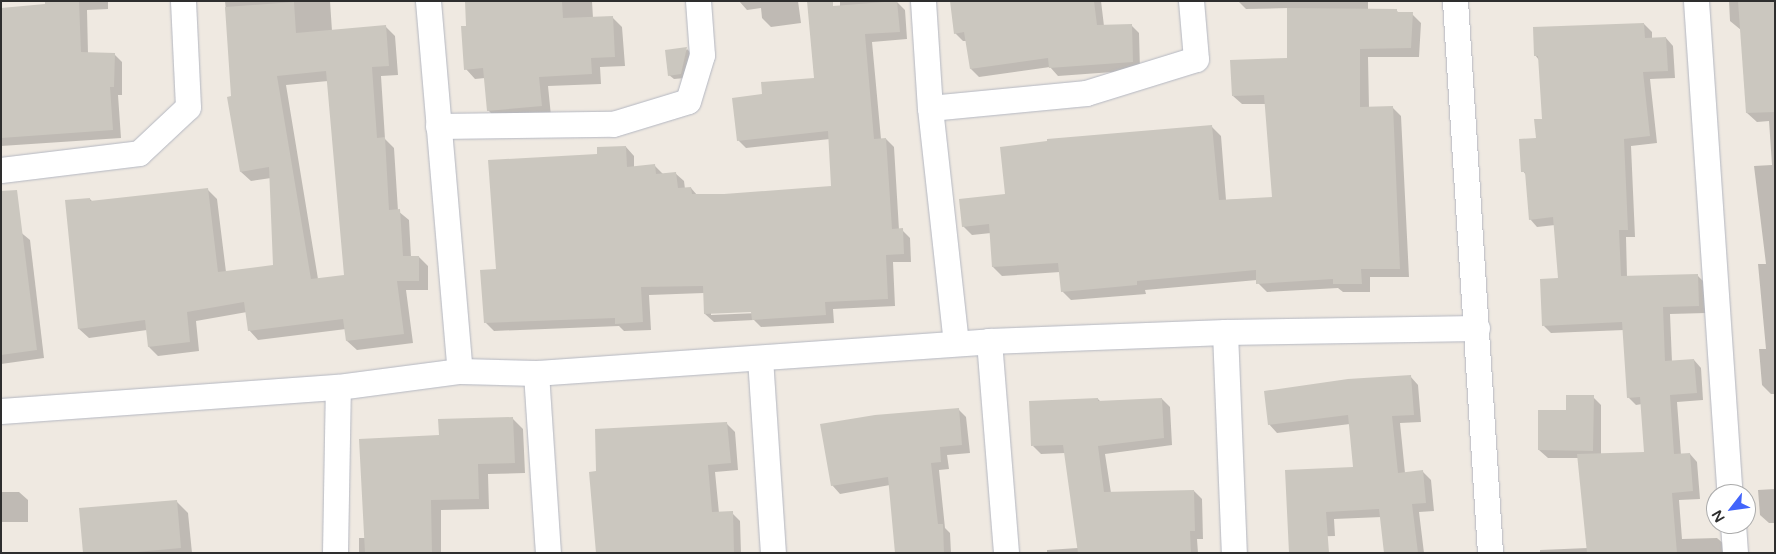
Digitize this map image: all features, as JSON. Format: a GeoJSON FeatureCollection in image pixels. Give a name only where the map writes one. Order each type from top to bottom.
{"type":"FeatureCollection","features":[{"type":"Feature","properties":{"kind":"street"},"geometry":{"type":"LineString","coordinates":[[1,170],[139,153],[188,106],[183,1]]}},
{"type":"Feature","properties":{"kind":"street"},"geometry":{"type":"LineString","coordinates":[[428,1],[460,371]]}},
{"type":"Feature","properties":{"kind":"street"},"geometry":{"type":"LineString","coordinates":[[438,126],[613,124],[688,101],[702,55],[698,1]]}},
{"type":"Feature","properties":{"kind":"street"},"geometry":{"type":"LineString","coordinates":[[922,1],[930,108],[956,343]]}},
{"type":"Feature","properties":{"kind":"street"},"geometry":{"type":"LineString","coordinates":[[930,108],[1086,93],[1196,59],[1191,1]]}},
{"type":"Feature","properties":{"kind":"street"},"geometry":{"type":"LineString","coordinates":[[1455,1],[1478,328],[1490,553]]}},
{"type":"Feature","properties":{"kind":"street"},"geometry":{"type":"LineString","coordinates":[[1696,1],[1729,484]]}},
{"type":"Feature","properties":{"kind":"street"},"geometry":{"type":"LineString","coordinates":[[1,411],[338,386],[460,371],[536,373],[989,341],[1225,332],[1478,328]]}},
{"type":"Feature","properties":{"kind":"street"},"geometry":{"type":"LineString","coordinates":[[1225,332],[1234,553]]}},
{"type":"Feature","properties":{"kind":"street"},"geometry":{"type":"LineString","coordinates":[[989,341],[1006,553]]}},
{"type":"Feature","properties":{"kind":"street"},"geometry":{"type":"LineString","coordinates":[[760,358],[773,553]]}},
{"type":"Feature","properties":{"kind":"street"},"geometry":{"type":"LineString","coordinates":[[536,373],[548,553]]}},
{"type":"Feature","properties":{"kind":"street"},"geometry":{"type":"LineString","coordinates":[[335,553],[338,386]]}},
{"type":"Feature","properties":{"kind":"street"},"geometry":{"type":"LineString","coordinates":[[1734,534],[1735,553]]}},
{"type":"Feature","properties":{"kind":"building"},"geometry":{"type":"Polygon","coordinates":[[[45,1],[79,1],[81,52],[115,53],[114,87],[110,87],[113,130],[1,138],[1,8],[45,4],[45,1]]]}},
{"type":"Feature","properties":{"kind":"building"},"geometry":{"type":"Polygon","coordinates":[[[465,1],[562,1],[563,18],[613,16],[615,57],[591,58],[592,74],[539,77],[542,106],[487,111],[483,68],[464,70],[461,26],[466,26],[465,1]]]}},
{"type":"Feature","properties":{"kind":"building"},"geometry":{"type":"Polygon","coordinates":[[[807,1],[833,1],[833,6],[897,1],[900,32],[865,34],[874,139],[886,138],[892,229],[903,228],[904,254],[886,255],[888,299],[825,302],[826,315],[752,320],[751,312],[704,314],[703,286],[641,287],[643,322],[615,324],[615,318],[484,323],[480,270],[496,269],[488,160],[597,154],[597,147],[626,146],[627,167],[655,164],[656,174],[676,172],[678,188],[691,187],[692,194],[724,194],[831,186],[828,131],[737,141],[732,98],[762,94],[761,82],[814,78],[807,1]]]}},
{"type":"Feature","properties":{"kind":"building"},"geometry":{"type":"Polygon","coordinates":[[[950,1],[1094,1],[1097,25],[1132,24],[1133,62],[1049,68],[1048,58],[970,69],[964,32],[954,34],[950,1]]]}},
{"type":"Feature","properties":{"kind":"building"},"geometry":{"type":"Polygon","coordinates":[[[1738,1],[1775,1],[1775,112],[1746,113],[1738,1]]]}},
{"type":"Feature","properties":{"kind":"building"},"geometry":{"type":"Polygon","coordinates":[[[294,2],[296,33],[386,25],[389,66],[372,67],[377,138],[385,137],[389,210],[400,209],[403,256],[419,256],[419,281],[397,281],[404,334],[346,341],[343,319],[248,331],[244,302],[187,312],[190,342],[148,347],[145,320],[78,329],[65,200],[90,198],[90,201],[208,188],[218,272],[273,265],[269,167],[240,172],[227,97],[231,96],[225,7],[294,2]],[[326,71],[277,76],[311,279],[344,275],[326,71]]]}},
{"type":"Feature","properties":{"kind":"building"},"geometry":{"type":"Polygon","coordinates":[[[1287,8],[1397,9],[1397,12],[1413,12],[1411,48],[1360,49],[1360,107],[1393,106],[1400,269],[1361,269],[1362,284],[1333,284],[1333,279],[1256,284],[1256,270],[1137,281],[1137,285],[1061,292],[1058,263],[992,267],[989,224],[962,227],[959,199],[1005,194],[1000,147],[1047,141],[1047,139],[1212,125],[1219,200],[1272,197],[1264,95],[1232,96],[1230,60],[1287,58],[1287,8]]]}},
{"type":"Feature","properties":{"kind":"building"},"geometry":{"type":"Polygon","coordinates":[[[1644,23],[1645,38],[1666,37],[1668,71],[1643,72],[1650,136],[1624,139],[1628,230],[1619,230],[1621,276],[1698,274],[1699,306],[1663,307],[1665,361],[1694,359],[1697,393],[1670,395],[1674,454],[1690,453],[1693,491],[1672,493],[1677,553],[1587,553],[1577,454],[1644,452],[1640,397],[1627,398],[1622,322],[1542,326],[1540,279],[1558,278],[1553,217],[1529,220],[1525,172],[1521,172],[1519,139],[1536,138],[1534,119],[1542,119],[1538,56],[1534,56],[1533,27],[1644,23]]]}},
{"type":"Feature","properties":{"kind":"building"},"geometry":{"type":"Polygon","coordinates":[[[687,47],[681,74],[668,76],[665,50],[687,47]]]}},
{"type":"Feature","properties":{"kind":"building"},"geometry":{"type":"Polygon","coordinates":[[[17,190],[37,350],[1,355],[1,191],[17,190]]]}},
{"type":"Feature","properties":{"kind":"building"},"geometry":{"type":"Polygon","coordinates":[[[1411,375],[1414,415],[1392,416],[1398,473],[1423,470],[1426,503],[1412,504],[1418,553],[1384,553],[1379,509],[1326,512],[1329,553],[1289,553],[1285,470],[1353,467],[1348,415],[1268,425],[1264,391],[1348,379],[1411,375]]]}},
{"type":"Feature","properties":{"kind":"building"},"geometry":{"type":"Polygon","coordinates":[[[1566,395],[1594,395],[1593,451],[1538,450],[1538,410],[1566,410],[1566,395]]]}},
{"type":"Feature","properties":{"kind":"building"},"geometry":{"type":"Polygon","coordinates":[[[1098,398],[1098,401],[1162,398],[1164,438],[1098,446],[1104,492],[1194,490],[1195,531],[1190,531],[1191,553],[1078,553],[1063,445],[1031,446],[1029,401],[1098,398]]]}},
{"type":"Feature","properties":{"kind":"building"},"geometry":{"type":"Polygon","coordinates":[[[959,408],[962,445],[940,447],[941,462],[931,463],[938,524],[943,524],[944,553],[895,553],[888,477],[831,486],[820,424],[875,415],[959,408]]]}},
{"type":"Feature","properties":{"kind":"building"},"geometry":{"type":"Polygon","coordinates":[[[513,417],[515,463],[478,464],[479,499],[431,500],[432,553],[365,553],[359,439],[439,435],[438,419],[513,417]]]}},
{"type":"Feature","properties":{"kind":"building"},"geometry":{"type":"Polygon","coordinates":[[[727,422],[731,463],[708,465],[712,512],[733,511],[734,553],[596,553],[589,472],[596,471],[595,429],[727,422]]]}},
{"type":"Feature","properties":{"kind":"building"},"geometry":{"type":"Polygon","coordinates":[[[177,500],[181,548],[126,553],[83,553],[79,508],[177,500]]]}}]}
